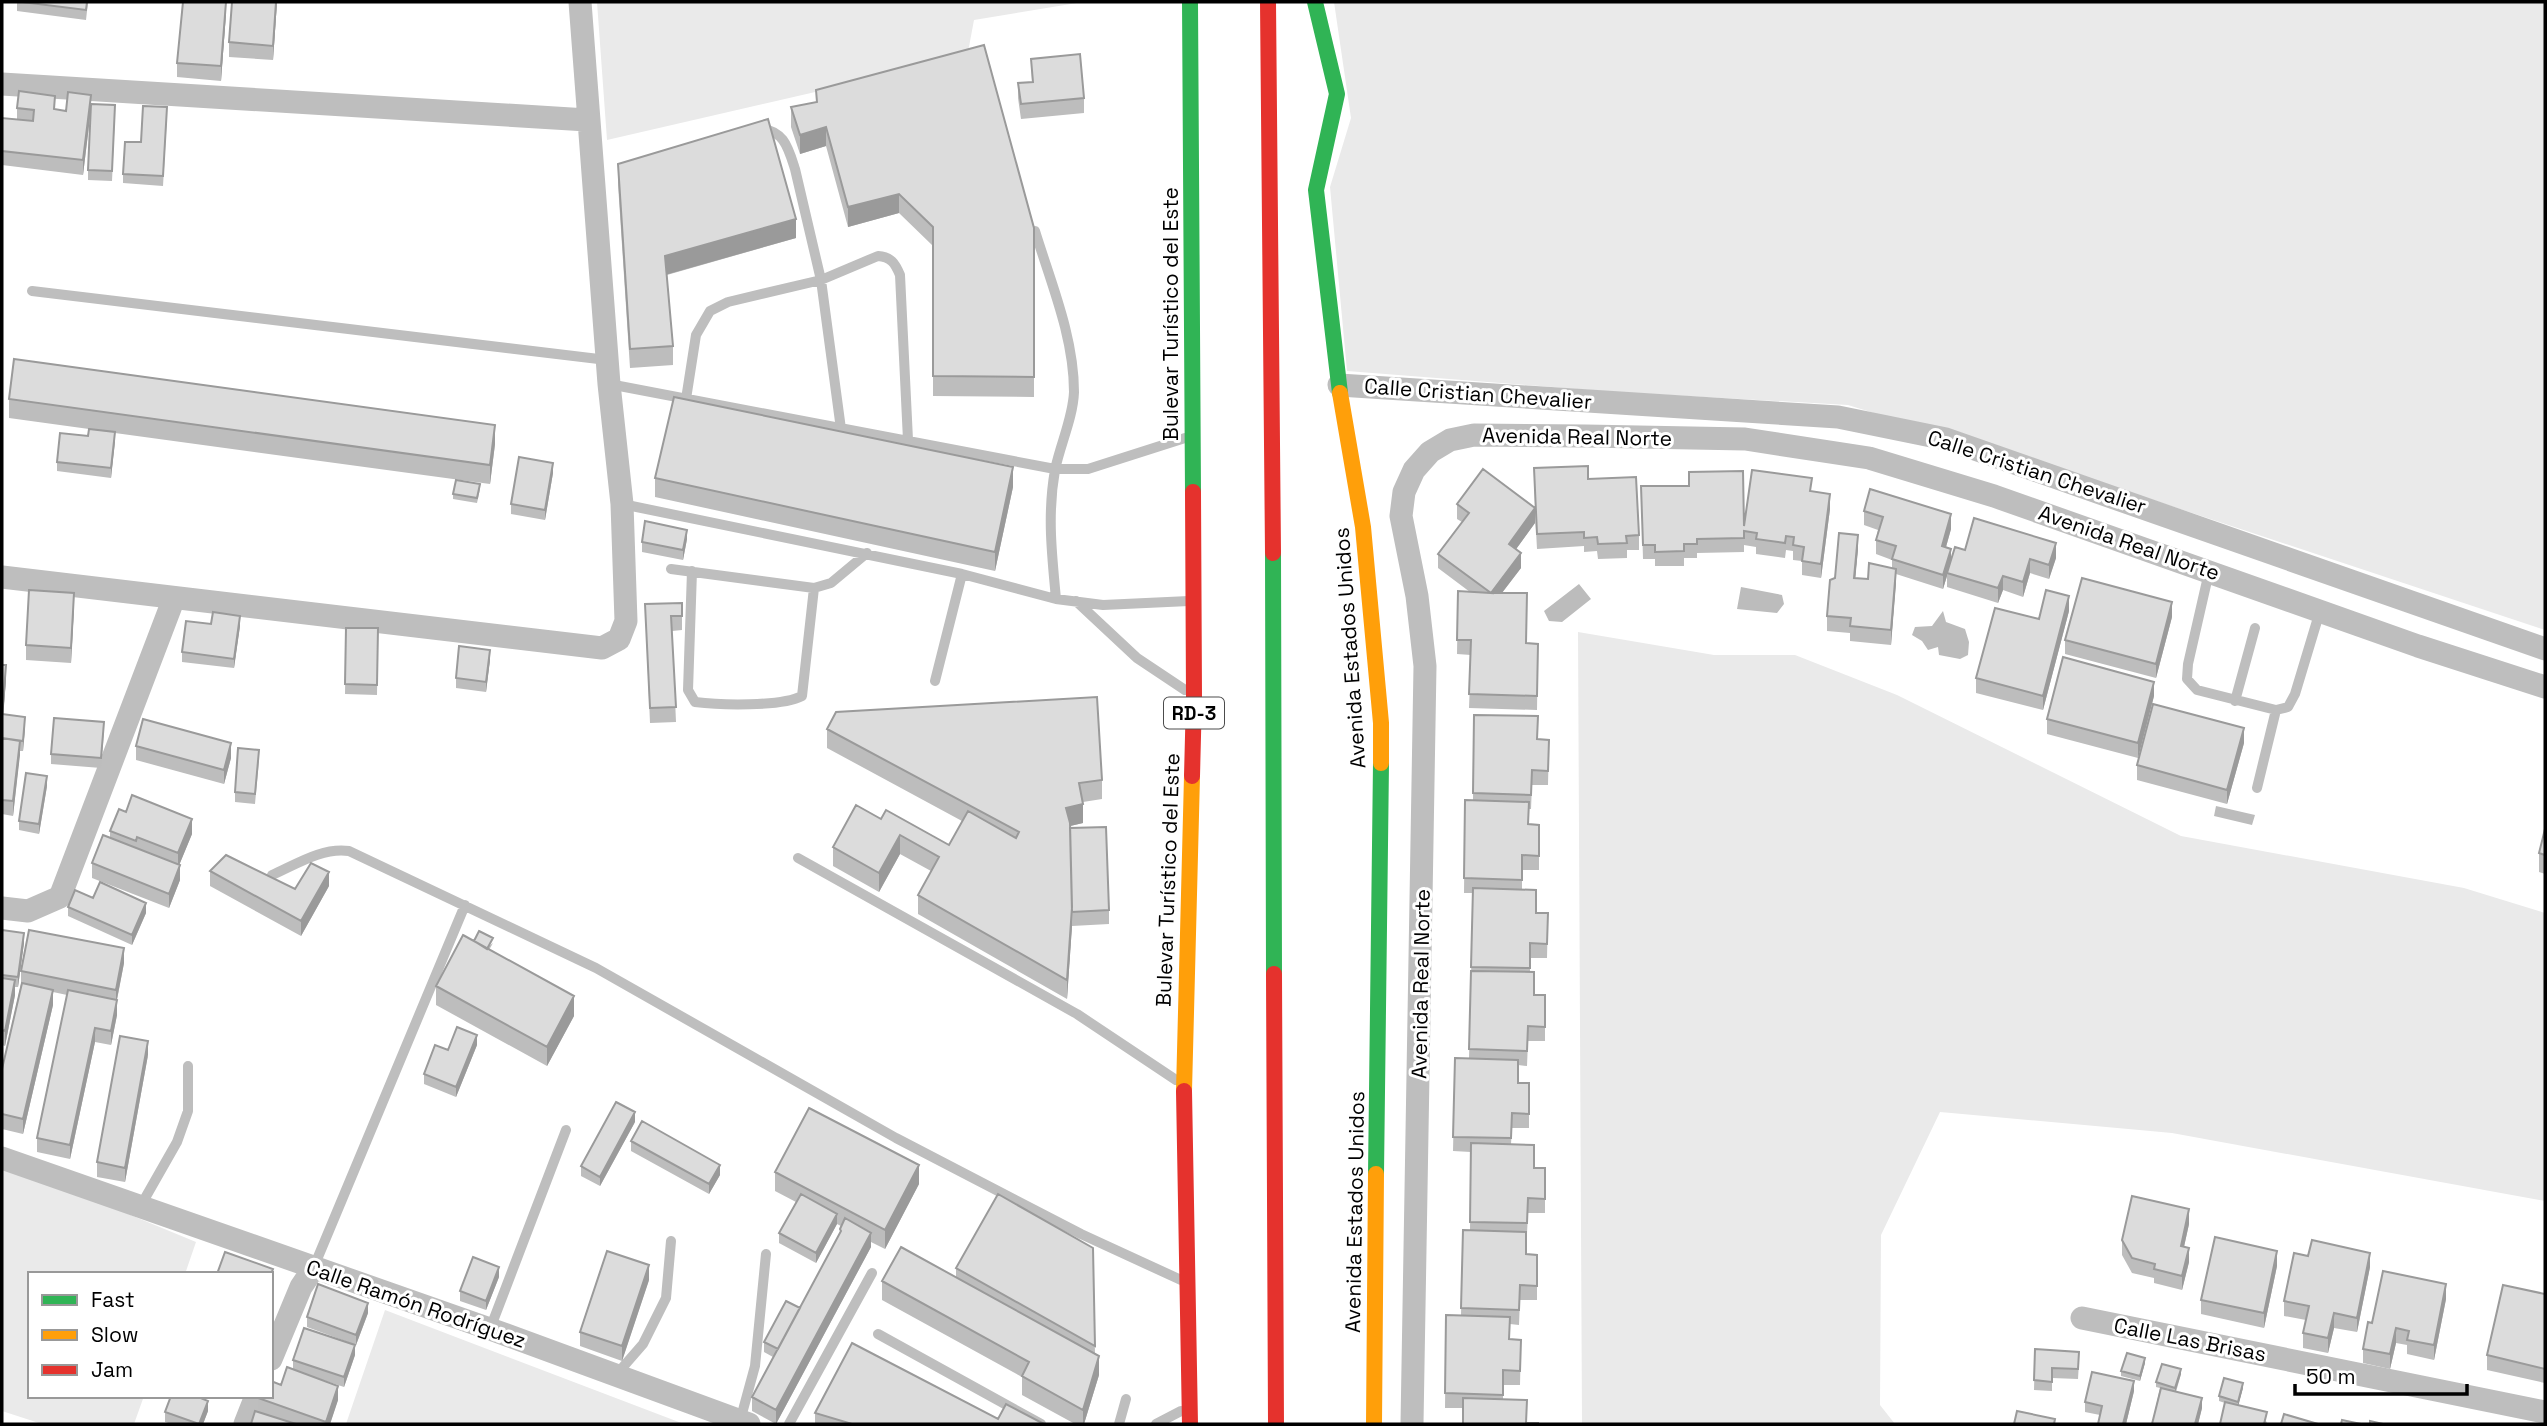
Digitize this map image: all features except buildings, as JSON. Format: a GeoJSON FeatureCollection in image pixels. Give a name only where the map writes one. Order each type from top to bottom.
{"type":"FeatureCollection","features":[{"type":"Feature","properties":{"kind":"main road"},"geometry":{"type":"LineString","coordinates":[[1176,2],[1191,41]]}},
{"type":"Feature","properties":{"kind":"main road","name":"Bulevar Turístico del Este"},"geometry":{"type":"LineString","coordinates":[[1190,2],[1194,697],[1184,1086],[1190,1424]]}},
{"type":"Feature","properties":{"kind":"main road"},"geometry":{"type":"LineString","coordinates":[[1268,2],[1276,1424]]}},
{"type":"Feature","properties":{"kind":"main road","name":"Avenida Estados Unidos"},"geometry":{"type":"LineString","coordinates":[[1315,2],[1337,94],[1316,190],[1339,385],[1363,527],[1381,723],[1374,1424]]}},
{"type":"Feature","properties":{"kind":"street"},"geometry":{"type":"LineString","coordinates":[[2,577],[602,648],[620,639],[626,621],[622,504],[609,384],[580,2]]}},
{"type":"Feature","properties":{"kind":"street"},"geometry":{"type":"LineString","coordinates":[[2,84],[587,120]]}},
{"type":"Feature","properties":{"kind":"street","name":"Calle Cristian Chevalier"},"geometry":{"type":"LineString","coordinates":[[1339,385],[1838,417],[1946,439],[2545,649]]}},
{"type":"Feature","properties":{"kind":"street","name":"Avenida Real Norte"},"geometry":{"type":"LineString","coordinates":[[1412,1424],[1425,666],[1417,596],[1401,516],[1404,492],[1413,470],[1430,452],[1450,440],[1474,435],[1587,436],[1745,439],[1869,458],[1994,496],[2545,687]]}},
{"type":"Feature","properties":{"kind":"street"},"geometry":{"type":"LineString","coordinates":[[2,908],[28,911],[60,897],[174,598]]}},
{"type":"Feature","properties":{"kind":"street","name":"Calle Ramón Rodríguez"},"geometry":{"type":"LineString","coordinates":[[2,1158],[313,1269],[491,1329],[745,1423]]}},
{"type":"Feature","properties":{"kind":"street"},"geometry":{"type":"LineString","coordinates":[[273,1354],[300,1287],[313,1269]]}},
{"type":"Feature","properties":{"kind":"street","name":"Calle Las Brisas"},"geometry":{"type":"LineString","coordinates":[[2082,1318],[2545,1412]]}},
{"type":"Feature","properties":{"kind":"street"},"geometry":{"type":"LineString","coordinates":[[245,1424],[255,1398]]}},
{"type":"Feature","properties":{"kind":"lane"},"geometry":{"type":"LineString","coordinates":[[749,130],[770,130],[780,136],[789,152],[821,281],[841,429]]}},
{"type":"Feature","properties":{"kind":"lane"},"geometry":{"type":"LineString","coordinates":[[1035,230],[1069,344],[1073,374],[1074,396],[1055,469],[1049,515],[1056,599]]}},
{"type":"Feature","properties":{"kind":"lane"},"geometry":{"type":"LineString","coordinates":[[686,399],[696,335],[710,311],[728,302],[821,281],[878,256],[894,261],[900,275],[908,440]]}},
{"type":"Feature","properties":{"kind":"lane"},"geometry":{"type":"LineString","coordinates":[[32,291],[607,360]]}},
{"type":"Feature","properties":{"kind":"lane"},"geometry":{"type":"LineString","coordinates":[[609,384],[1055,469],[1088,469],[1193,436]]}},
{"type":"Feature","properties":{"kind":"lane"},"geometry":{"type":"LineString","coordinates":[[622,504],[962,574],[1056,599],[1103,605],[1194,600]]}},
{"type":"Feature","properties":{"kind":"lane"},"geometry":{"type":"LineString","coordinates":[[671,569],[814,588],[831,583],[867,554]]}},
{"type":"Feature","properties":{"kind":"lane"},"geometry":{"type":"LineString","coordinates":[[692,571],[688,690],[695,702],[776,702],[802,696],[814,588]]}},
{"type":"Feature","properties":{"kind":"lane"},"geometry":{"type":"LineString","coordinates":[[2208,572],[2188,664],[2187,679],[2194,689],[2276,710],[2288,707],[2320,611]]}},
{"type":"Feature","properties":{"kind":"lane"},"geometry":{"type":"LineString","coordinates":[[935,681],[962,574]]}},
{"type":"Feature","properties":{"kind":"lane"},"geometry":{"type":"LineString","coordinates":[[1076,601],[1137,658],[1194,697]]}},
{"type":"Feature","properties":{"kind":"lane"},"geometry":{"type":"LineString","coordinates":[[2235,701],[2255,628]]}},
{"type":"Feature","properties":{"kind":"lane"},"geometry":{"type":"LineString","coordinates":[[2258,788],[2276,710]]}},
{"type":"Feature","properties":{"kind":"lane"},"geometry":{"type":"LineString","coordinates":[[272,876],[328,851],[349,850],[596,968],[897,1138],[1082,1234],[1188,1283]]}},
{"type":"Feature","properties":{"kind":"lane"},"geometry":{"type":"LineString","coordinates":[[798,858],[1077,1014],[1184,1086]]}},
{"type":"Feature","properties":{"kind":"lane"},"geometry":{"type":"LineString","coordinates":[[313,1269],[465,905]]}},
{"type":"Feature","properties":{"kind":"lane"},"geometry":{"type":"LineString","coordinates":[[140,1207],[177,1142],[188,1111],[188,1066]]}},
{"type":"Feature","properties":{"kind":"lane"},"geometry":{"type":"LineString","coordinates":[[491,1329],[566,1130]]}},
{"type":"Feature","properties":{"kind":"lane"},"geometry":{"type":"LineString","coordinates":[[616,1375],[643,1344],[666,1298],[671,1241]]}},
{"type":"Feature","properties":{"kind":"lane"},"geometry":{"type":"LineString","coordinates":[[745,1423],[755,1366],[766,1254]]}},
{"type":"Feature","properties":{"kind":"lane"},"geometry":{"type":"LineString","coordinates":[[789,1424],[872,1273]]}},
{"type":"Feature","properties":{"kind":"lane"},"geometry":{"type":"LineString","coordinates":[[877,1334],[1041,1424]]}},
{"type":"Feature","properties":{"kind":"lane"},"geometry":{"type":"LineString","coordinates":[[1119,1424],[1126,1399]]}},
{"type":"Feature","properties":{"kind":"lane"},"geometry":{"type":"LineString","coordinates":[[1156,1424],[1189,1407]]}},
{"type":"Feature","properties":{"kind":"shaded area"},"geometry":{"type":"Polygon","coordinates":[[[597,2],[1083,2],[974,20],[968,52],[850,84],[607,140],[597,2]]]}},
{"type":"Feature","properties":{"kind":"shaded area"},"geometry":{"type":"Polygon","coordinates":[[[1334,2],[2545,2],[2545,630],[2141,496],[1848,405],[1616,392],[1347,371],[1330,187],[1351,118],[1334,2]]]}},
{"type":"Feature","properties":{"kind":"shaded area"},"geometry":{"type":"Polygon","coordinates":[[[1579,584],[1591,599],[1562,622],[1549,621],[1544,611],[1579,584]]]}},
{"type":"Feature","properties":{"kind":"shaded area"},"geometry":{"type":"Polygon","coordinates":[[[1741,587],[1782,595],[1784,604],[1777,613],[1737,609],[1741,587]]]}},
{"type":"Feature","properties":{"kind":"shaded area"},"geometry":{"type":"Polygon","coordinates":[[[1943,611],[1946,622],[1965,629],[1969,642],[1968,655],[1960,659],[1939,655],[1938,647],[1928,650],[1922,641],[1912,635],[1915,627],[1932,626],[1943,611]]]}},
{"type":"Feature","properties":{"kind":"shaded area"},"geometry":{"type":"Polygon","coordinates":[[[1578,632],[1714,655],[1795,655],[1897,695],[2181,836],[2464,888],[2545,913],[2545,1201],[2172,1133],[1940,1112],[1881,1235],[1880,1405],[1895,1424],[1582,1424],[1578,632]]]}},
{"type":"Feature","properties":{"kind":"shaded area"},"geometry":{"type":"Polygon","coordinates":[[[2216,806],[2255,815],[2252,825],[2214,816],[2216,806]]]}},
{"type":"Feature","properties":{"kind":"shaded area"},"geometry":{"type":"Polygon","coordinates":[[[2,1162],[196,1242],[186,1272],[28,1272],[28,1398],[143,1398],[134,1424],[42,1424],[2,1411],[2,1162]]]}},
{"type":"Feature","properties":{"kind":"shaded area"},"geometry":{"type":"Polygon","coordinates":[[[385,1310],[684,1424],[346,1424],[385,1310]]]}},
{"type":"Feature","properties":{"kind":"traffic: fast"},"geometry":{"type":"LineString","coordinates":[[1190,2],[1193,492]]}},
{"type":"Feature","properties":{"kind":"traffic: fast"},"geometry":{"type":"LineString","coordinates":[[1315,2],[1337,94],[1316,190],[1340,393]]}},
{"type":"Feature","properties":{"kind":"traffic: fast"},"geometry":{"type":"LineString","coordinates":[[1273,553],[1274,974]]}},
{"type":"Feature","properties":{"kind":"traffic: fast"},"geometry":{"type":"LineString","coordinates":[[1376,1174],[1381,763]]}},
{"type":"Feature","properties":{"kind":"traffic: slow"},"geometry":{"type":"LineString","coordinates":[[1340,393],[1363,527],[1381,723],[1381,763]]}},
{"type":"Feature","properties":{"kind":"traffic: slow"},"geometry":{"type":"LineString","coordinates":[[1184,1091],[1192,776]]}},
{"type":"Feature","properties":{"kind":"traffic: slow"},"geometry":{"type":"LineString","coordinates":[[1374,1424],[1376,1174]]}},
{"type":"Feature","properties":{"kind":"traffic: jam"},"geometry":{"type":"LineString","coordinates":[[1268,2],[1273,553]]}},
{"type":"Feature","properties":{"kind":"traffic: jam"},"geometry":{"type":"LineString","coordinates":[[1192,776],[1193,492]]}},
{"type":"Feature","properties":{"kind":"traffic: jam"},"geometry":{"type":"LineString","coordinates":[[1274,974],[1276,1424]]}},
{"type":"Feature","properties":{"kind":"traffic: jam"},"geometry":{"type":"LineString","coordinates":[[1184,1091],[1190,1424]]}}]}
